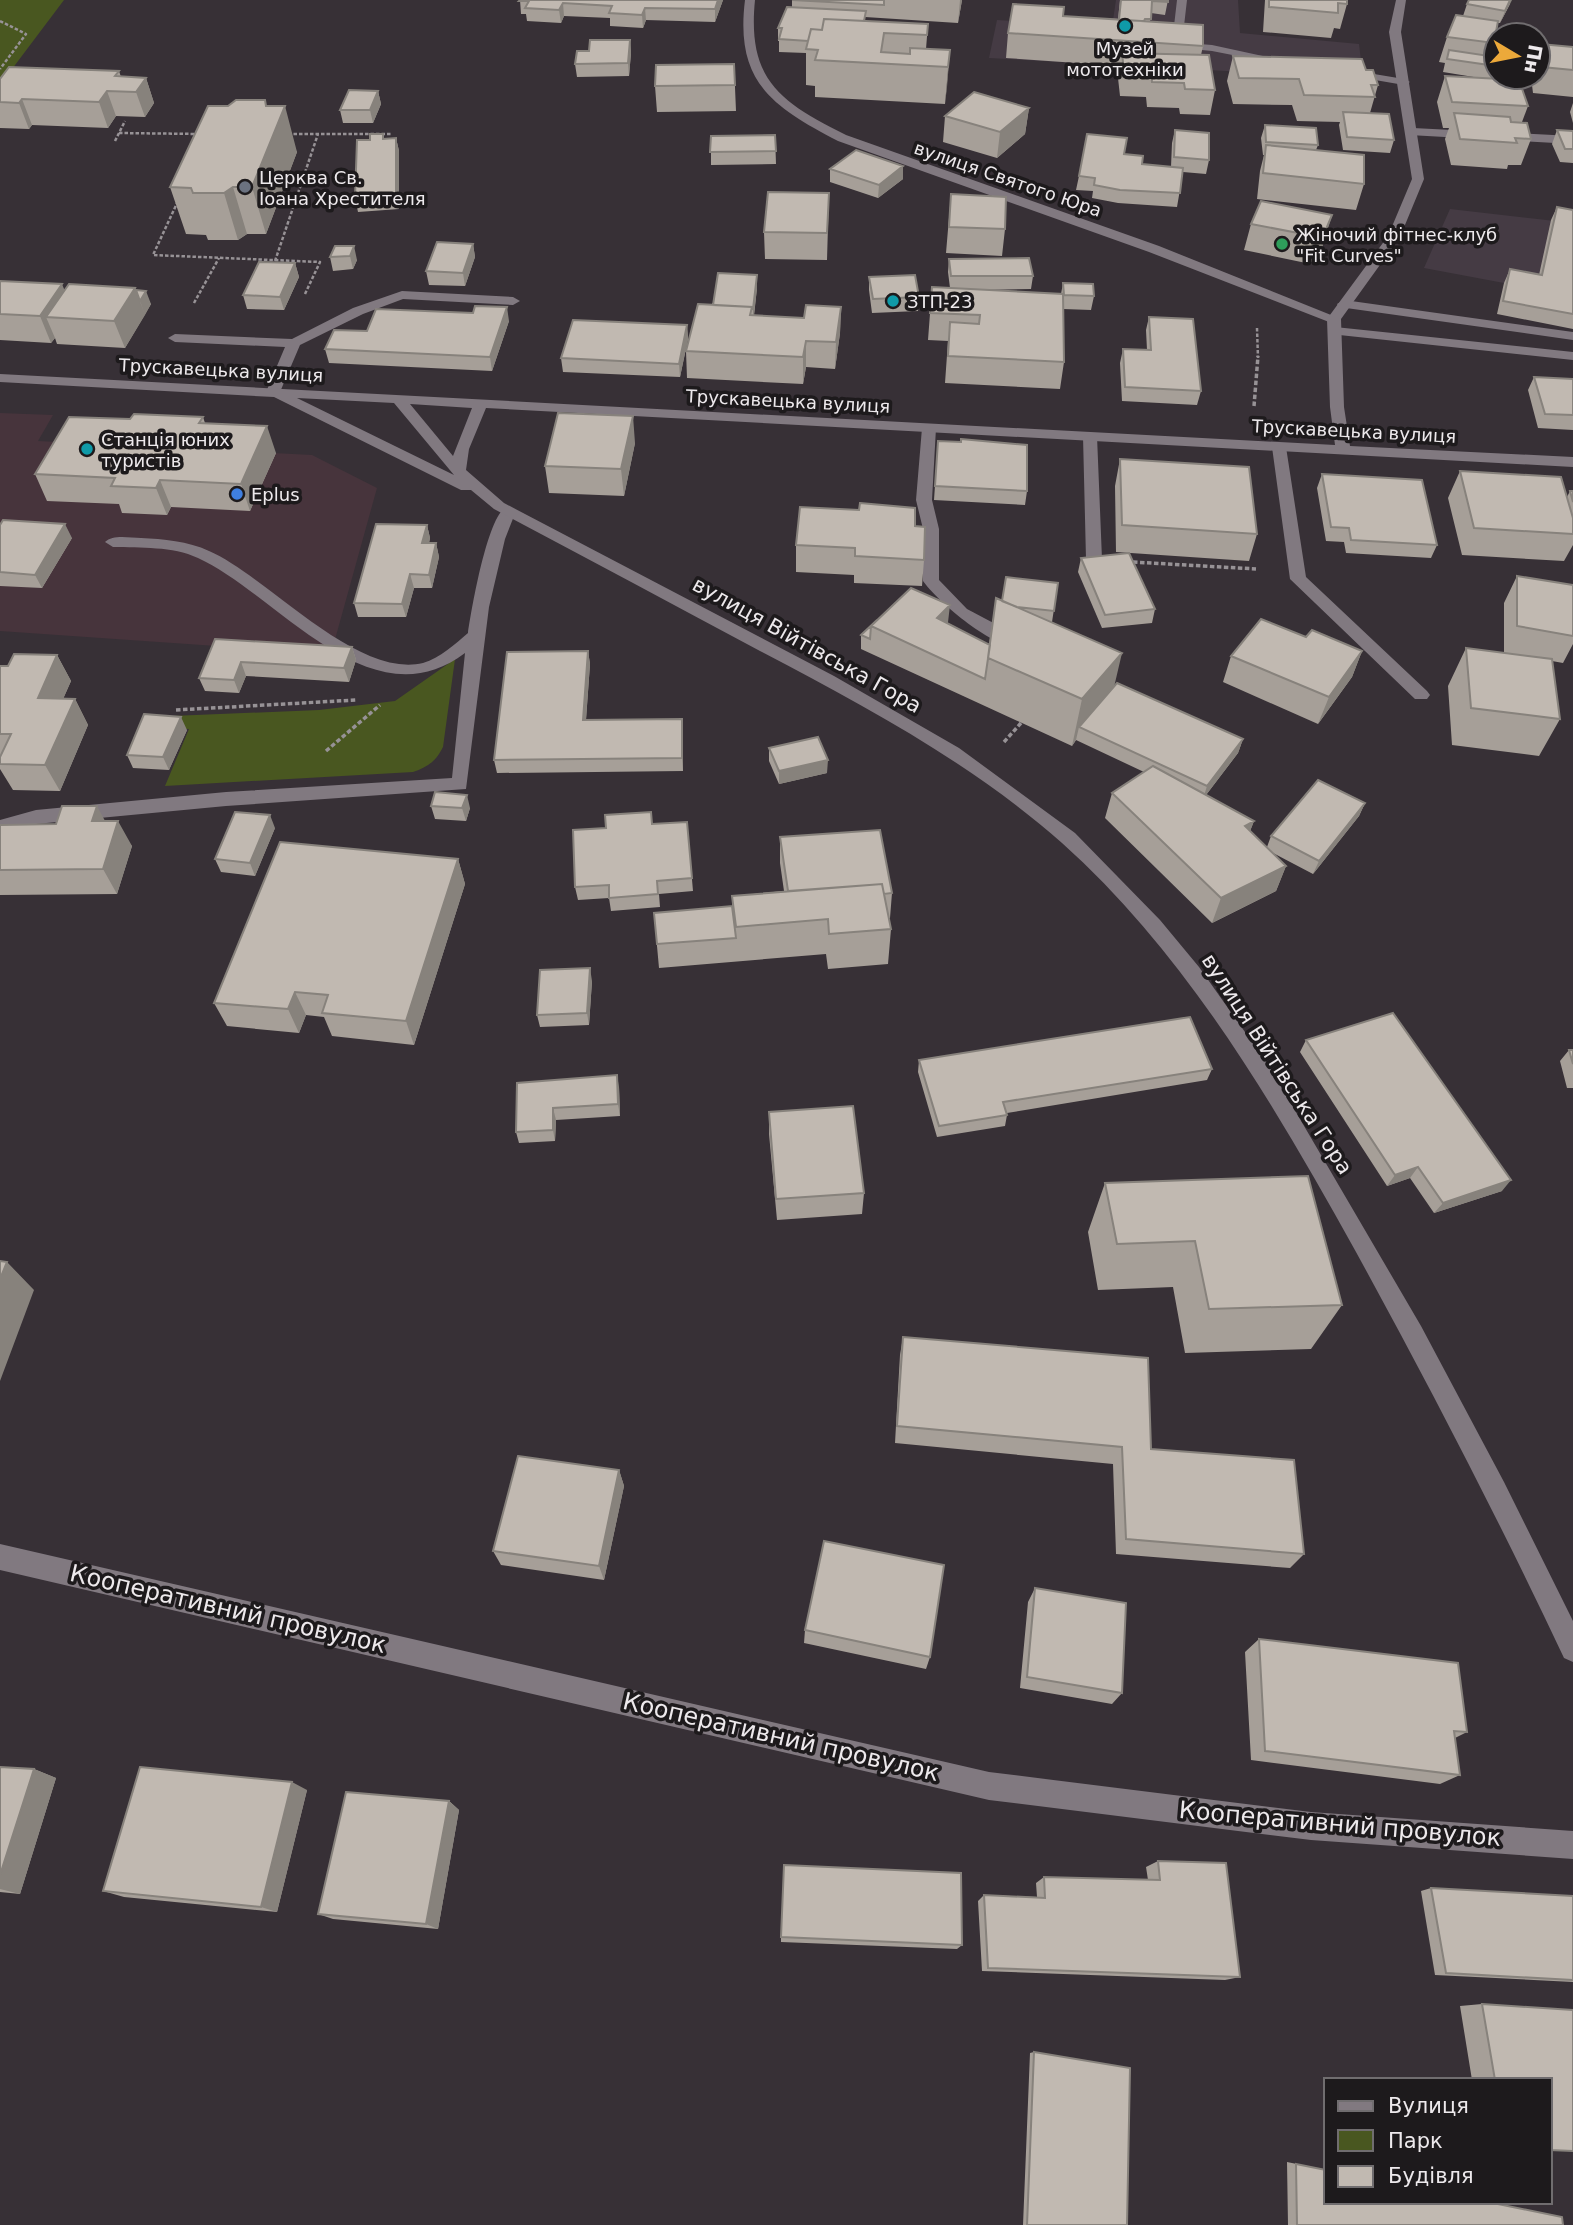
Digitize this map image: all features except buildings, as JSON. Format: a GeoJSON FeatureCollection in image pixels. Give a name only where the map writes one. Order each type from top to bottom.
{"type":"FeatureCollection","features":[{"type":"Feature","properties":{"kind":"street","name":"вулиця Святого Юра"},"geometry":{"type":"LineString","coordinates":[[750,0],[746,22],[747,47],[755,69],[772,94],[810,123],[855,143],[1154,248],[1334,325],[1573,356]]}},
{"type":"Feature","properties":{"kind":"street"},"geometry":{"type":"LineString","coordinates":[[1180,26],[1182,0]]}},
{"type":"Feature","properties":{"kind":"street"},"geometry":{"type":"LineString","coordinates":[[1343,450],[1337,407],[1334,325],[1344,304],[1394,237],[1411,202],[1418,179],[1413,132],[1395,32],[1401,0]]}},
{"type":"Feature","properties":{"kind":"street"},"geometry":{"type":"LineString","coordinates":[[1157,43],[1212,48],[1295,64]]}},
{"type":"Feature","properties":{"kind":"street"},"geometry":{"type":"LineString","coordinates":[[1332,70],[1404,82]]}},
{"type":"Feature","properties":{"kind":"street"},"geometry":{"type":"LineString","coordinates":[[1413,132],[1573,140]]}},
{"type":"Feature","properties":{"kind":"street"},"geometry":{"type":"LineString","coordinates":[[174,338],[294,343],[358,311],[402,295],[513,301]]}},
{"type":"Feature","properties":{"kind":"street"},"geometry":{"type":"LineString","coordinates":[[1344,304],[1573,337]]}},
{"type":"Feature","properties":{"kind":"street"},"geometry":{"type":"LineString","coordinates":[[294,343],[273,392],[487,498]]}},
{"type":"Feature","properties":{"kind":"street","name":"Трускавецька вулиця"},"geometry":{"type":"LineString","coordinates":[[0,378],[1573,462]]}},
{"type":"Feature","properties":{"kind":"street","name":"вулиця Війтівська Гора"},"geometry":{"type":"LineString","coordinates":[[397,398],[458,471],[487,498],[856,693],[1016,797],[1116,883],[1162,933],[1215,1002],[1288,1114],[1444,1387],[1511,1516],[1573,1649]]}},
{"type":"Feature","properties":{"kind":"street"},"geometry":{"type":"LineString","coordinates":[[458,471],[462,449],[481,403]]}},
{"type":"Feature","properties":{"kind":"street"},"geometry":{"type":"LineString","coordinates":[[929,428],[924,500],[931,529],[931,581],[961,613],[988,630],[1036,650]]}},
{"type":"Feature","properties":{"kind":"street"},"geometry":{"type":"LineString","coordinates":[[1090,436],[1094,559]]}},
{"type":"Feature","properties":{"kind":"street"},"geometry":{"type":"LineString","coordinates":[[1279,447],[1298,579],[1422,695]]}},
{"type":"Feature","properties":{"kind":"street"},"geometry":{"type":"LineString","coordinates":[[0,828],[36,817],[226,799],[460,784],[478,634],[495,539],[508,511]]}},
{"type":"Feature","properties":{"kind":"street"},"geometry":{"type":"LineString","coordinates":[[113,541],[180,547],[203,554],[226,567],[321,639],[377,663],[400,668],[427,667],[478,634]]}},
{"type":"Feature","properties":{"kind":"street","name":"Кооперативний провулок"},"geometry":{"type":"LineString","coordinates":[[0,1557],[989,1786],[1311,1826],[1573,1845]]}},
{"type":"Feature","properties":{"kind":"path"},"geometry":{"type":"LineString","coordinates":[[0,21],[26,34],[0,69]]}},
{"type":"Feature","properties":{"kind":"path"},"geometry":{"type":"LineString","coordinates":[[115,141],[125,121]]}},
{"type":"Feature","properties":{"kind":"path"},"geometry":{"type":"LineString","coordinates":[[119,133],[209,134]]}},
{"type":"Feature","properties":{"kind":"path"},"geometry":{"type":"LineString","coordinates":[[277,134],[392,134]]}},
{"type":"Feature","properties":{"kind":"path"},"geometry":{"type":"LineString","coordinates":[[275,261],[318,134]]}},
{"type":"Feature","properties":{"kind":"path"},"geometry":{"type":"LineString","coordinates":[[181,194],[153,255],[320,262],[304,296]]}},
{"type":"Feature","properties":{"kind":"path"},"geometry":{"type":"LineString","coordinates":[[205,286],[219,258]]}},
{"type":"Feature","properties":{"kind":"path"},"geometry":{"type":"LineString","coordinates":[[1094,559],[1256,570],[1255,558]]}},
{"type":"Feature","properties":{"kind":"path"},"geometry":{"type":"LineString","coordinates":[[323,753],[427,667]]}},
{"type":"Feature","properties":{"kind":"path"},"geometry":{"type":"LineString","coordinates":[[176,710],[318,704],[391,696]]}},
{"type":"Feature","properties":{"kind":"path"},"geometry":{"type":"LineString","coordinates":[[999,748],[1021,723]]}},
{"type":"Feature","properties":{"kind":"shaded area"},"geometry":{"type":"Polygon","coordinates":[[[1116,0],[1238,0],[1240,33],[1359,44],[1362,69],[1352,78],[989,58],[997,20],[1112,27],[1116,0]]]}},
{"type":"Feature","properties":{"kind":"shaded area"},"geometry":{"type":"Polygon","coordinates":[[[1450,209],[1573,223],[1573,329],[1504,283],[1424,268],[1450,209]]]}},
{"type":"Feature","properties":{"kind":"shaded area"},"geometry":{"type":"Polygon","coordinates":[[[0,413],[53,415],[38,441],[312,455],[377,488],[331,654],[0,631],[0,413]]]}},
{"type":"Feature","properties":{"kind":"green space"},"geometry":{"type":"Polygon","coordinates":[[[0,0],[64,0],[0,85],[0,0]]]}},
{"type":"Feature","properties":{"kind":"green space"},"geometry":{"type":"Polygon","coordinates":[[[455,659],[443,747],[434,760],[418,770],[165,786],[189,729],[155,727],[172,716],[319,710],[395,701],[455,659]]]}},
{"type":"Feature","properties":{"kind":"place","name":"Музей мототехніки"},"geometry":{"type":"Point","coordinates":[1125,26]}},
{"type":"Feature","properties":{"kind":"place","name":"Церква Св. Іоана Хрестителя"},"geometry":{"type":"Point","coordinates":[245,187]}},
{"type":"Feature","properties":{"kind":"place","name":"Жіночий фітнес-клуб \"Fit Curves\""},"geometry":{"type":"Point","coordinates":[1282,244]}},
{"type":"Feature","properties":{"kind":"place","name":"ЗТП-23"},"geometry":{"type":"Point","coordinates":[893,301]}},
{"type":"Feature","properties":{"kind":"place","name":"Станція юних туристів"},"geometry":{"type":"Point","coordinates":[87,449]}},
{"type":"Feature","properties":{"kind":"place","name":"Eplus"},"geometry":{"type":"Point","coordinates":[237,494]}}]}
